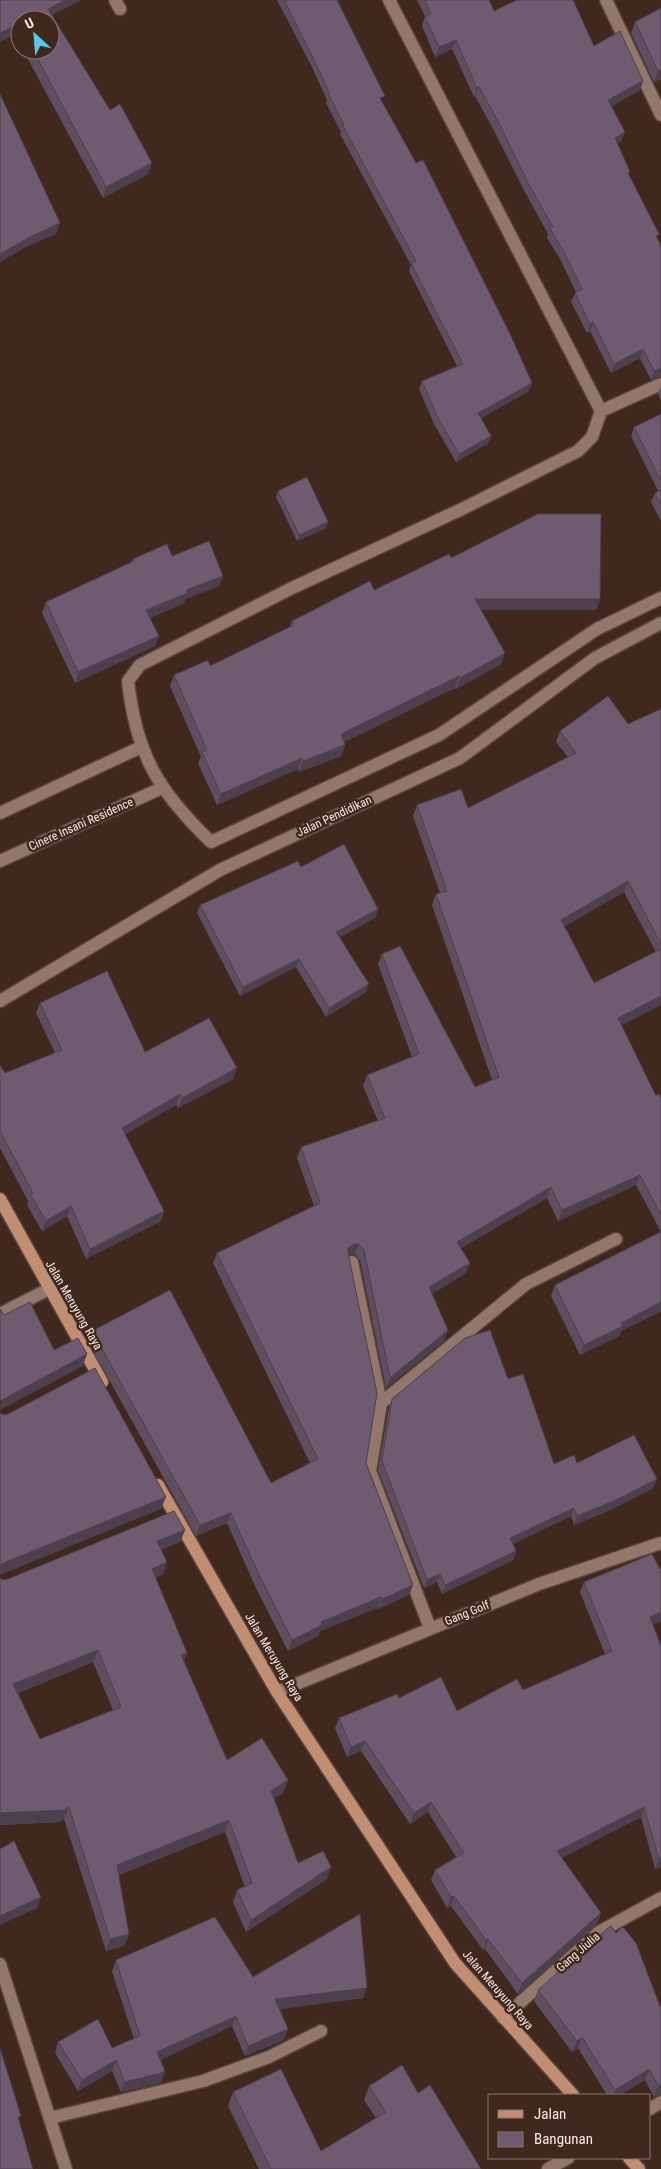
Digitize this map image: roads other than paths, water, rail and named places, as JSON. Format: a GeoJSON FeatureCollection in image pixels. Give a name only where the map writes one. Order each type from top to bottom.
{"type":"FeatureCollection","features":[{"type":"Feature","properties":{"kind":"main road","name":"Jalan Meruyung Raya"},"geometry":{"type":"LineString","coordinates":[[0,1199],[91,1372],[109,1394]]}},
{"type":"Feature","properties":{"kind":"main road","name":"Jalan Meruyung Raya"},"geometry":{"type":"LineString","coordinates":[[150,1470],[169,1514],[277,1692],[456,1963],[572,2094]]}},
{"type":"Feature","properties":{"kind":"main road"},"geometry":{"type":"LineString","coordinates":[[630,2159],[639,2169]]}},
{"type":"Feature","properties":{"kind":"street"},"geometry":{"type":"LineString","coordinates":[[389,0],[601,411],[592,437],[578,451],[462,509],[292,588],[140,665],[128,680],[131,706],[141,747],[162,788],[211,842],[439,735],[598,629],[661,598]]}},
{"type":"Feature","properties":{"kind":"street"},"geometry":{"type":"LineString","coordinates":[[606,0],[661,115]]}},
{"type":"Feature","properties":{"kind":"street"},"geometry":{"type":"LineString","coordinates":[[601,411],[661,384]]}},
{"type":"Feature","properties":{"kind":"street","name":"Jalan Pendidikan"},"geometry":{"type":"LineString","coordinates":[[0,1001],[220,870],[460,758],[595,658],[661,623]]}},
{"type":"Feature","properties":{"kind":"street"},"geometry":{"type":"LineString","coordinates":[[0,813],[141,747]]}},
{"type":"Feature","properties":{"kind":"street","name":"Cinere Insani Residence"},"geometry":{"type":"LineString","coordinates":[[0,861],[162,788]]}},
{"type":"Feature","properties":{"kind":"street"},"geometry":{"type":"LineString","coordinates":[[381,1403],[526,1284],[616,1239]]}},
{"type":"Feature","properties":{"kind":"street"},"geometry":{"type":"LineString","coordinates":[[352,1262],[381,1403],[370,1471],[430,1628]]}},
{"type":"Feature","properties":{"kind":"street"},"geometry":{"type":"LineString","coordinates":[[0,1314],[49,1289]]}},
{"type":"Feature","properties":{"kind":"street","name":"Gang Golf"},"geometry":{"type":"LineString","coordinates":[[277,1692],[539,1584],[655,1549]]}},
{"type":"Feature","properties":{"kind":"street","name":"Gang Jiulia"},"geometry":{"type":"LineString","coordinates":[[503,2018],[599,1932],[661,1898]]}},
{"type":"Feature","properties":{"kind":"street"},"geometry":{"type":"LineString","coordinates":[[0,1964],[66,2169]]}},
{"type":"Feature","properties":{"kind":"street"},"geometry":{"type":"LineString","coordinates":[[50,2118],[203,2081],[269,2057],[321,2030]]}},
{"type":"Feature","properties":{"kind":"street"},"geometry":{"type":"LineString","coordinates":[[548,2169],[566,2159]]}}]}
